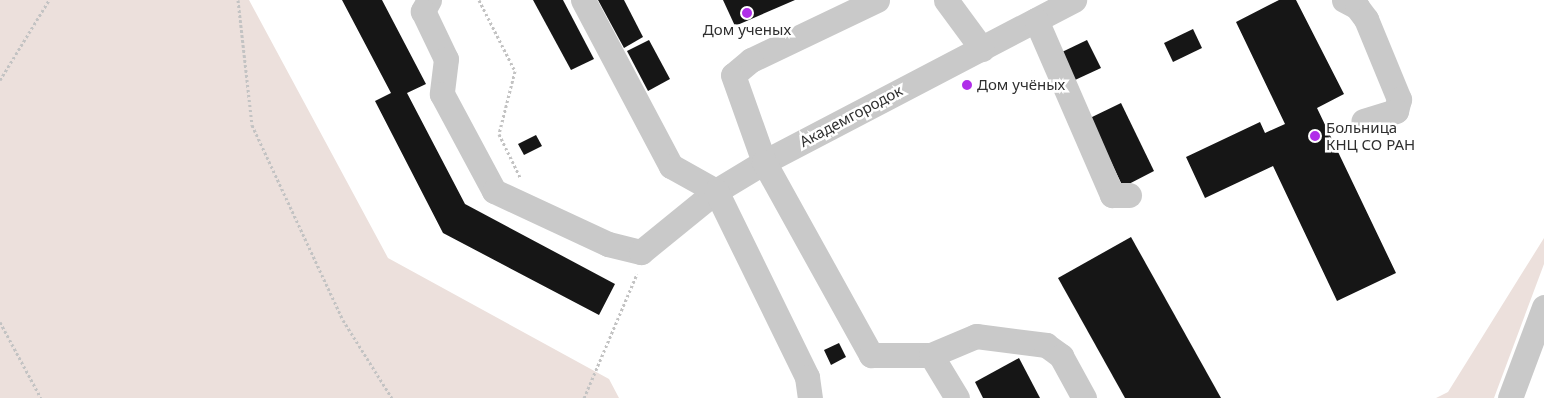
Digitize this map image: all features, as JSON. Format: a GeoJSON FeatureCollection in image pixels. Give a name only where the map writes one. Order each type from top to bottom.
{"type":"FeatureCollection","features":[{"type":"Feature","properties":{"kind":"street"},"geometry":{"type":"LineString","coordinates":[[429,0],[423,11],[446,59],[442,94],[494,191],[608,244],[640,252]]}},
{"type":"Feature","properties":{"kind":"street"},"geometry":{"type":"LineString","coordinates":[[582,0],[671,166],[716,190],[807,377],[810,398]]}},
{"type":"Feature","properties":{"kind":"street"},"geometry":{"type":"LineString","coordinates":[[877,0],[751,60],[733,75],[764,162],[871,355],[931,355],[976,336],[1046,345],[1061,356],[1084,398]]}},
{"type":"Feature","properties":{"kind":"street"},"geometry":{"type":"LineString","coordinates":[[946,0],[982,49]]}},
{"type":"Feature","properties":{"kind":"street","name":"Академгородок"},"geometry":{"type":"LineString","coordinates":[[640,252],[716,190],[764,162],[1074,0]]}},
{"type":"Feature","properties":{"kind":"street"},"geometry":{"type":"LineString","coordinates":[[1344,0],[1358,8],[1366,19],[1399,99],[1396,112],[1364,121]]}},
{"type":"Feature","properties":{"kind":"street"},"geometry":{"type":"LineString","coordinates":[[1036,20],[1112,194],[1129,195]]}},
{"type":"Feature","properties":{"kind":"street"},"geometry":{"type":"LineString","coordinates":[[1510,398],[1544,307]]}},
{"type":"Feature","properties":{"kind":"street"},"geometry":{"type":"LineString","coordinates":[[931,355],[957,398]]}},
{"type":"Feature","properties":{"kind":"path"},"geometry":{"type":"LineString","coordinates":[[0,80],[49,0]]}},
{"type":"Feature","properties":{"kind":"path"},"geometry":{"type":"LineString","coordinates":[[238,0],[252,124],[343,320],[392,398]]}},
{"type":"Feature","properties":{"kind":"path"},"geometry":{"type":"LineString","coordinates":[[479,0],[516,70],[499,134],[520,178],[528,184]]}},
{"type":"Feature","properties":{"kind":"path"},"geometry":{"type":"LineString","coordinates":[[584,398],[638,271],[640,252]]}},
{"type":"Feature","properties":{"kind":"path"},"geometry":{"type":"LineString","coordinates":[[0,322],[41,398]]}},
{"type":"Feature","properties":{"kind":"shaded area"},"geometry":{"type":"Polygon","coordinates":[[[0,0],[249,0],[388,258],[609,379],[619,398],[0,398],[0,0]]]}},
{"type":"Feature","properties":{"kind":"shaded area"},"geometry":{"type":"Polygon","coordinates":[[[1544,238],[1544,264],[1494,398],[1436,398],[1448,392],[1544,238]]]}},
{"type":"Feature","properties":{"kind":"building"},"geometry":{"type":"Polygon","coordinates":[[[342,0],[382,0],[426,84],[407,93],[465,204],[615,284],[599,315],[443,233],[375,101],[391,93],[342,0]]]}},
{"type":"Feature","properties":{"kind":"building"},"geometry":{"type":"Polygon","coordinates":[[[533,0],[563,0],[594,59],[571,70],[533,0]]]}},
{"type":"Feature","properties":{"kind":"building"},"geometry":{"type":"Polygon","coordinates":[[[598,0],[624,0],[643,37],[624,48],[598,0]]]}},
{"type":"Feature","properties":{"kind":"building","name":"Дом ученых"},"geometry":{"type":"Polygon","coordinates":[[[723,0],[795,0],[735,26],[723,0]]]}},
{"type":"Feature","properties":{"kind":"building","name":"Больница КНЦ СО РАН"},"geometry":{"type":"Polygon","coordinates":[[[1279,0],[1296,0],[1344,94],[1317,108],[1396,273],[1337,301],[1273,166],[1205,198],[1186,157],[1260,122],[1265,133],[1285,124],[1236,22],[1279,0]]]}},
{"type":"Feature","properties":{"kind":"building"},"geometry":{"type":"Polygon","coordinates":[[[1193,29],[1202,48],[1173,62],[1164,43],[1193,29]]]}},
{"type":"Feature","properties":{"kind":"building"},"geometry":{"type":"Polygon","coordinates":[[[649,40],[670,79],[648,91],[627,51],[649,40]]]}},
{"type":"Feature","properties":{"kind":"building"},"geometry":{"type":"Polygon","coordinates":[[[1087,40],[1101,68],[1075,80],[1062,52],[1087,40]]]}},
{"type":"Feature","properties":{"kind":"building"},"geometry":{"type":"Polygon","coordinates":[[[1121,103],[1154,171],[1123,187],[1090,118],[1121,103]]]}},
{"type":"Feature","properties":{"kind":"building"},"geometry":{"type":"Polygon","coordinates":[[[536,135],[542,146],[524,155],[518,144],[536,135]]]}},
{"type":"Feature","properties":{"kind":"building"},"geometry":{"type":"Polygon","coordinates":[[[1131,237],[1221,398],[1125,398],[1058,278],[1131,237]]]}},
{"type":"Feature","properties":{"kind":"building"},"geometry":{"type":"Polygon","coordinates":[[[839,343],[846,357],[831,365],[824,350],[839,343]]]}},
{"type":"Feature","properties":{"kind":"building"},"geometry":{"type":"Polygon","coordinates":[[[1019,358],[1040,398],[983,398],[975,382],[1019,358]]]}},
{"type":"Feature","properties":{"kind":"place","name":"Дом ученых"},"geometry":{"type":"Point","coordinates":[747,13]}},
{"type":"Feature","properties":{"kind":"place","name":"Дом учёных"},"geometry":{"type":"Point","coordinates":[967,85]}},
{"type":"Feature","properties":{"kind":"place","name":"Больница КНЦ СО РАН"},"geometry":{"type":"Point","coordinates":[1315,136]}}]}
